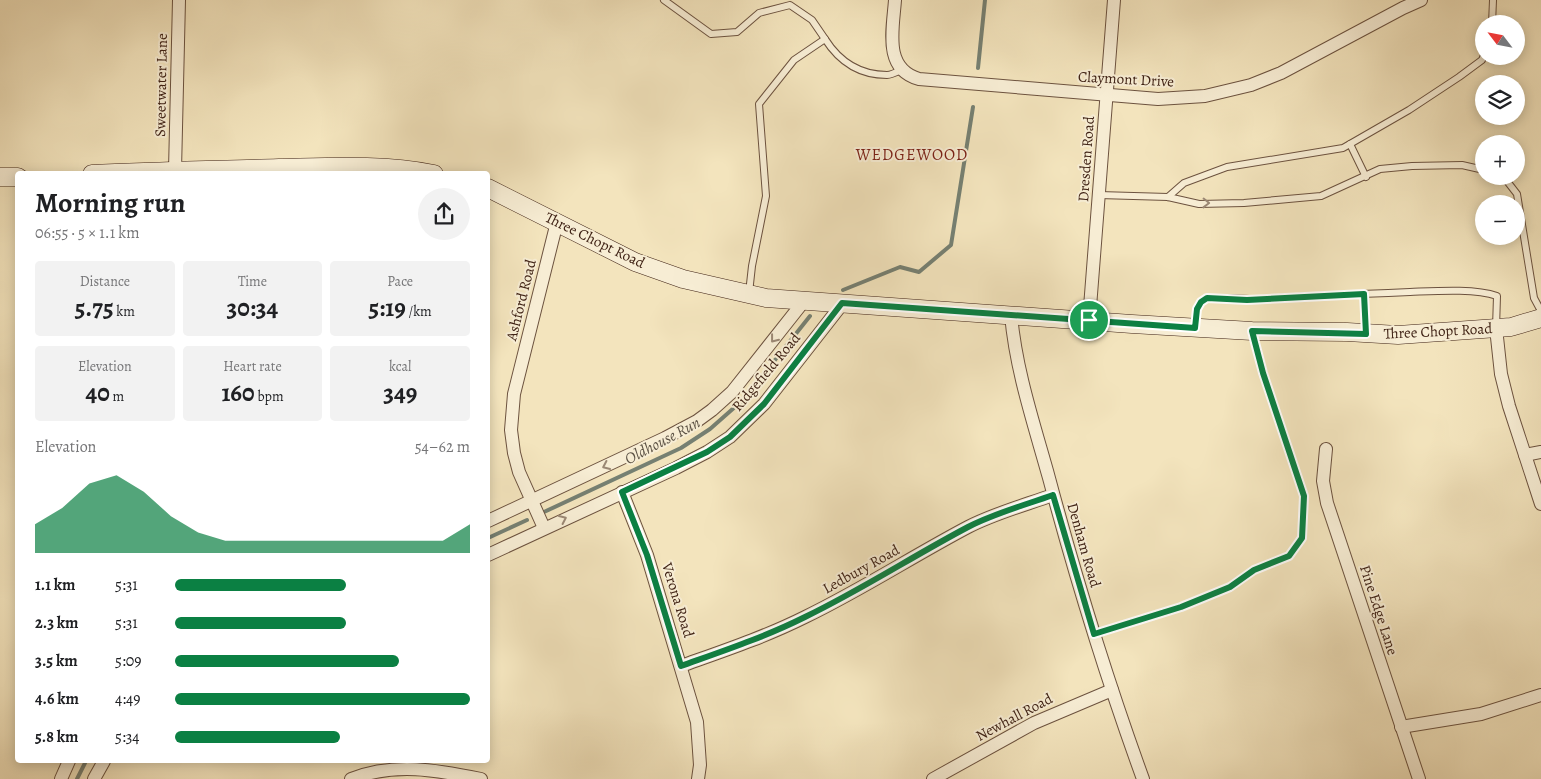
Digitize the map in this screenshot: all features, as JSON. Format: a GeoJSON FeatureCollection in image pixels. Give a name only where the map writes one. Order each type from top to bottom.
{"type":"FeatureCollection","features":[{"type":"Feature","properties":{"kind":"main road"},"geometry":{"type":"LineString","coordinates":[[154,171],[345,170],[371,166],[410,171]]}},
{"type":"Feature","properties":{"kind":"main road"},"geometry":{"type":"LineString","coordinates":[[0,178],[15,177]]}},
{"type":"Feature","properties":{"kind":"main road","name":"Three Chopt Road"},"geometry":{"type":"LineString","coordinates":[[490,189],[635,262],[683,279],[766,298],[1195,328],[1398,335],[1496,328],[1519,325],[1541,318]]}},
{"type":"Feature","properties":{"kind":"street","name":"Sweetwater Lane"},"geometry":{"type":"LineString","coordinates":[[175,170],[179,0]]}},
{"type":"Feature","properties":{"kind":"street"},"geometry":{"type":"LineString","coordinates":[[895,0],[893,49],[901,70]]}},
{"type":"Feature","properties":{"kind":"street","name":"Dresden Road"},"geometry":{"type":"LineString","coordinates":[[1089,320],[1114,0]]}},
{"type":"Feature","properties":{"kind":"street","name":"Claymont Drive"},"geometry":{"type":"LineString","coordinates":[[901,70],[910,77],[919,79],[1170,99],[1205,96],[1251,85],[1296,65],[1421,0]]}},
{"type":"Feature","properties":{"kind":"street","name":"Ashford Road"},"geometry":{"type":"LineString","coordinates":[[544,528],[519,472],[511,430],[514,394],[557,222]]}},
{"type":"Feature","properties":{"kind":"street","name":"Ridgefield Road"},"geometry":{"type":"LineString","coordinates":[[490,519],[665,438],[697,421],[732,392],[804,300]]}},
{"type":"Feature","properties":{"kind":"street","name":"Ridgefield Road"},"geometry":{"type":"LineString","coordinates":[[490,554],[707,452],[730,437],[764,404],[842,303]]}},
{"type":"Feature","properties":{"kind":"street","name":"Denham Road"},"geometry":{"type":"LineString","coordinates":[[1011,315],[1013,343],[1023,386],[1053,495],[1094,634],[1143,779]]}},
{"type":"Feature","properties":{"kind":"street"},"geometry":{"type":"LineString","coordinates":[[1496,328],[1501,374],[1541,504]]}},
{"type":"Feature","properties":{"kind":"street","name":"Pine Edge Lane"},"geometry":{"type":"LineString","coordinates":[[1326,449],[1323,481],[1327,504],[1419,779]]}},
{"type":"Feature","properties":{"kind":"street"},"geometry":{"type":"LineString","coordinates":[[1525,455],[1541,452]]}},
{"type":"Feature","properties":{"kind":"street","name":"Verona Road"},"geometry":{"type":"LineString","coordinates":[[622,492],[647,555],[697,722],[700,765],[698,779]]}},
{"type":"Feature","properties":{"kind":"street","name":"Ledbury Road"},"geometry":{"type":"LineString","coordinates":[[681,666],[744,644],[804,618],[969,527],[1053,495]]}},
{"type":"Feature","properties":{"kind":"street","name":"Newhall Road"},"geometry":{"type":"LineString","coordinates":[[934,779],[1034,723],[1112,690]]}},
{"type":"Feature","properties":{"kind":"street"},"geometry":{"type":"LineString","coordinates":[[1401,727],[1481,714],[1541,694]]}},
{"type":"Feature","properties":{"kind":"street"},"geometry":{"type":"LineString","coordinates":[[61,779],[68,763]]}},
{"type":"Feature","properties":{"kind":"street"},"geometry":{"type":"LineString","coordinates":[[94,779],[103,763]]}},
{"type":"Feature","properties":{"kind":"street"},"geometry":{"type":"LineString","coordinates":[[351,779],[396,768],[428,770],[482,779]]}},
{"type":"Feature","properties":{"kind":"lane"},"geometry":{"type":"LineString","coordinates":[[664,0],[711,34],[737,32],[759,13],[790,5],[812,20],[833,52],[856,70],[888,76],[901,70]]}},
{"type":"Feature","properties":{"kind":"lane"},"geometry":{"type":"LineString","coordinates":[[1492,15],[1493,0]]}},
{"type":"Feature","properties":{"kind":"lane"},"geometry":{"type":"LineString","coordinates":[[749,294],[752,266],[766,196],[759,104],[794,60],[825,39]]}},
{"type":"Feature","properties":{"kind":"lane"},"geometry":{"type":"LineString","coordinates":[[1168,197],[1184,183],[1227,167],[1343,148],[1409,110],[1475,65]]}},
{"type":"Feature","properties":{"kind":"lane"},"geometry":{"type":"LineString","coordinates":[[1350,144],[1366,177]]}},
{"type":"Feature","properties":{"kind":"lane"},"geometry":{"type":"LineString","coordinates":[[1099,195],[1168,197],[1200,204],[1244,203],[1321,196],[1380,170],[1412,166],[1462,166],[1475,168]]}},
{"type":"Feature","properties":{"kind":"lane"},"geometry":{"type":"LineString","coordinates":[[1510,185],[1517,194],[1534,298],[1541,311]]}},
{"type":"Feature","properties":{"kind":"lane"},"geometry":{"type":"LineString","coordinates":[[1195,328],[1197,309],[1201,302],[1207,298],[1247,300],[1364,294],[1486,292],[1497,296],[1496,328]]}},
{"type":"Feature","properties":{"kind":"lane"},"geometry":{"type":"LineString","coordinates":[[1364,294],[1366,334]]}},
{"type":"Feature","properties":{"kind":"lane"},"geometry":{"type":"LineString","coordinates":[[1094,634],[1181,607],[1230,587],[1254,570],[1289,556],[1302,538],[1304,496],[1269,390],[1252,331]]}},
{"type":"Feature","properties":{"kind":"waterway","name":"Oldhouse Run"},"geometry":{"type":"LineString","coordinates":[[978,68],[985,0]]}},
{"type":"Feature","properties":{"kind":"waterway","name":"Oldhouse Run"},"geometry":{"type":"LineString","coordinates":[[843,290],[900,267],[919,272],[951,245],[973,107]]}},
{"type":"Feature","properties":{"kind":"waterway","name":"Oldhouse Run"},"geometry":{"type":"LineString","coordinates":[[544,512],[681,448],[710,429],[744,399],[810,316]]}},
{"type":"Feature","properties":{"kind":"waterway","name":"Oldhouse Run"},"geometry":{"type":"LineString","coordinates":[[490,537],[527,520]]}},
{"type":"Feature","properties":{"kind":"waterway","name":"Oldhouse Run"},"geometry":{"type":"LineString","coordinates":[[77,779],[85,763]]}},
{"type":"Feature","properties":{"kind":"district","name":"WEDGEWOOD"},"geometry":{"type":"Point","coordinates":[912,154]}},
{"type":"Feature","properties":{"kind":"route"},"geometry":{"type":"LineString","coordinates":[[1364,294],[1366,334],[1252,331],[1263,373],[1304,496],[1302,538],[1289,556],[1254,570],[1230,587],[1181,607],[1094,634],[1053,495],[969,527],[804,618],[744,644],[681,666],[647,555],[622,492],[676,468],[707,452],[730,437],[764,404],[842,303],[1089,320],[1195,328],[1197,309],[1201,302],[1207,298],[1247,300],[1364,294]]}}]}
